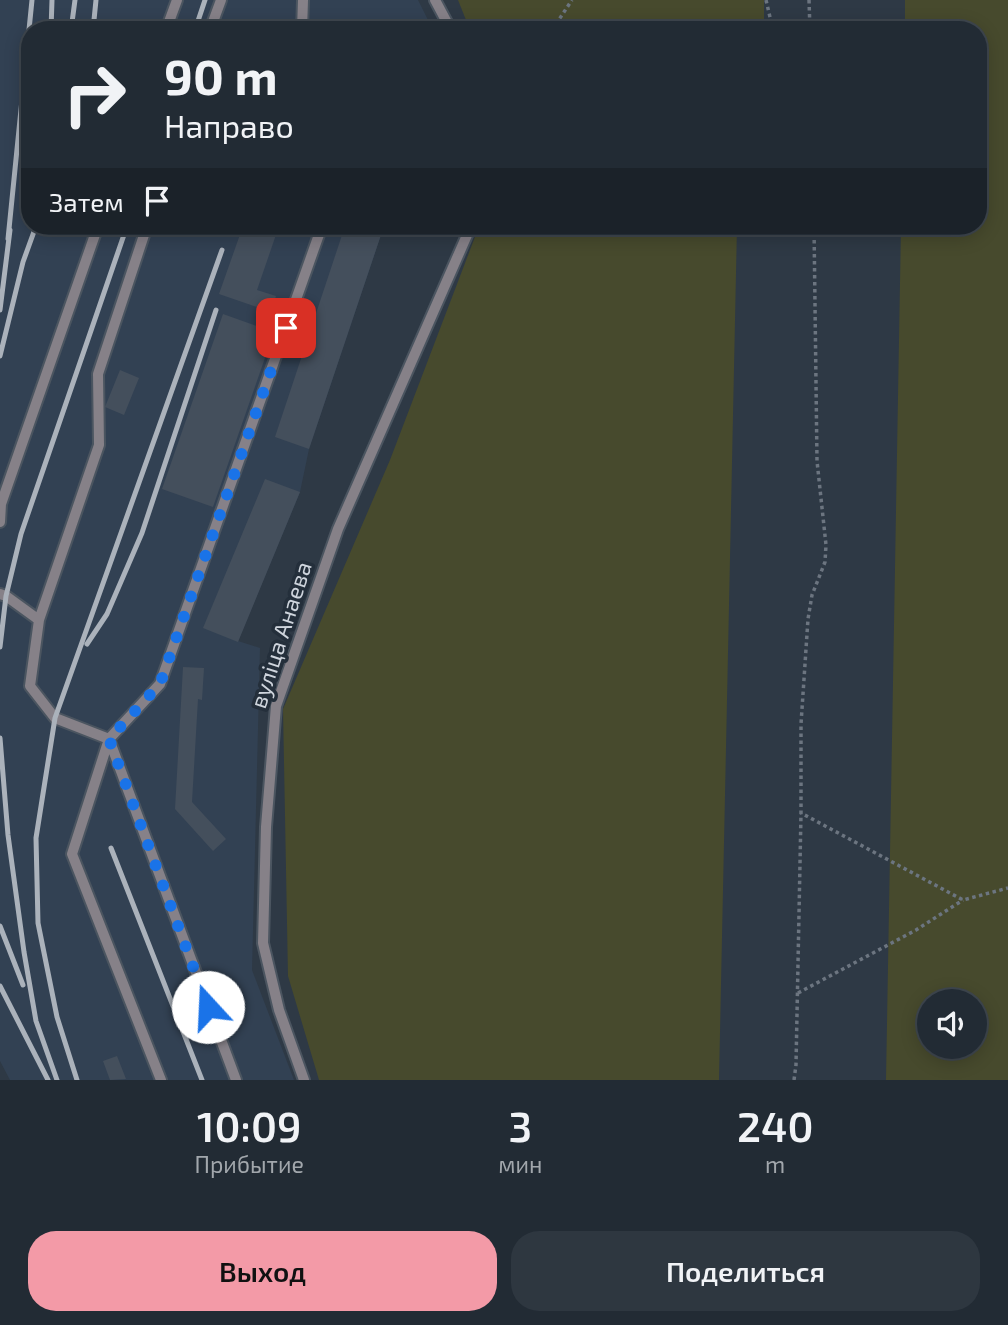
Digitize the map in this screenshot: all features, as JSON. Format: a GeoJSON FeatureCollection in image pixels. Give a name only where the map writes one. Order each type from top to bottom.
{"type":"FeatureCollection","features":[{"type":"Feature","properties":{"kind":"lane"},"geometry":{"type":"LineString","coordinates":[[169,21],[177,0]]}},
{"type":"Feature","properties":{"kind":"lane"},"geometry":{"type":"LineString","coordinates":[[213,21],[221,0]]}},
{"type":"Feature","properties":{"kind":"lane"},"geometry":{"type":"LineString","coordinates":[[302,21],[303,0]]}},
{"type":"Feature","properties":{"kind":"lane"},"geometry":{"type":"LineString","coordinates":[[435,0],[446,21]]}},
{"type":"Feature","properties":{"kind":"lane"},"geometry":{"type":"LineString","coordinates":[[0,522],[1,504],[95,235]]}},
{"type":"Feature","properties":{"kind":"lane"},"geometry":{"type":"LineString","coordinates":[[144,235],[98,374],[99,445],[39,620],[30,686],[55,718],[109,739],[236,1080]]}},
{"type":"Feature","properties":{"kind":"lane"},"geometry":{"type":"LineString","coordinates":[[161,1080],[72,855],[109,739],[160,684],[319,235]]}},
{"type":"Feature","properties":{"kind":"lane","name":"вуліца Анаева"},"geometry":{"type":"LineString","coordinates":[[304,1080],[278,1010],[263,943],[265,827],[276,706],[338,529],[467,235]]}},
{"type":"Feature","properties":{"kind":"lane"},"geometry":{"type":"LineString","coordinates":[[0,594],[39,620]]}},
{"type":"Feature","properties":{"kind":"path"},"geometry":{"type":"LineString","coordinates":[[558,21],[572,0]]}},
{"type":"Feature","properties":{"kind":"path"},"geometry":{"type":"LineString","coordinates":[[766,0],[771,21]]}},
{"type":"Feature","properties":{"kind":"path"},"geometry":{"type":"LineString","coordinates":[[808,0],[809,21]]}},
{"type":"Feature","properties":{"kind":"path"},"geometry":{"type":"LineString","coordinates":[[794,1080],[798,993],[801,724],[808,619],[812,595],[825,562],[827,545],[817,461],[814,235]]}},
{"type":"Feature","properties":{"kind":"path"},"geometry":{"type":"LineString","coordinates":[[801,813],[963,900]]}},
{"type":"Feature","properties":{"kind":"path"},"geometry":{"type":"LineString","coordinates":[[798,993],[916,930],[963,900],[1008,888]]}},
{"type":"Feature","properties":{"kind":"shaded area"},"geometry":{"type":"Polygon","coordinates":[[[0,0],[418,0],[428,21],[21,21],[21,235],[381,235],[309,449],[300,492],[238,641],[260,648],[252,970],[294,1080],[10,1080],[0,1061],[0,0]]]}},
{"type":"Feature","properties":{"kind":"green space"},"geometry":{"type":"Polygon","coordinates":[[[458,0],[764,0],[764,21],[466,21],[458,0]]]}},
{"type":"Feature","properties":{"kind":"green space"},"geometry":{"type":"Polygon","coordinates":[[[905,0],[1008,0],[1008,1080],[886,1080],[901,235],[987,235],[987,21],[905,21],[905,0]]]}},
{"type":"Feature","properties":{"kind":"green space"},"geometry":{"type":"Polygon","coordinates":[[[476,235],[737,235],[719,1080],[319,1080],[288,976],[283,709],[390,460],[476,235]]]}},
{"type":"Feature","properties":{"kind":"building"},"geometry":{"type":"Polygon","coordinates":[[[240,235],[276,235],[257,290],[276,296],[271,312],[219,294],[240,235]]]}},
{"type":"Feature","properties":{"kind":"building"},"geometry":{"type":"Polygon","coordinates":[[[342,235],[381,235],[309,449],[275,437],[342,235]]]}},
{"type":"Feature","properties":{"kind":"building"},"geometry":{"type":"Polygon","coordinates":[[[223,314],[274,332],[213,507],[162,489],[223,314]]]}},
{"type":"Feature","properties":{"kind":"building"},"geometry":{"type":"Polygon","coordinates":[[[120,370],[139,378],[124,415],[105,407],[120,370]]]}},
{"type":"Feature","properties":{"kind":"building"},"geometry":{"type":"Polygon","coordinates":[[[265,479],[300,492],[238,642],[203,628],[265,479]]]}},
{"type":"Feature","properties":{"kind":"building"},"geometry":{"type":"Polygon","coordinates":[[[183,667],[204,668],[202,700],[198,699],[192,802],[226,839],[213,851],[175,809],[183,667]]]}},
{"type":"Feature","properties":{"kind":"building"},"geometry":{"type":"Polygon","coordinates":[[[117,1056],[126,1079],[110,1080],[103,1061],[117,1056]]]}},
{"type":"Feature","properties":{"kind":"railway"},"geometry":{"type":"LineString","coordinates":[[30,21],[32,0]]}},
{"type":"Feature","properties":{"kind":"railway"},"geometry":{"type":"LineString","coordinates":[[51,21],[52,0]]}},
{"type":"Feature","properties":{"kind":"railway"},"geometry":{"type":"LineString","coordinates":[[72,21],[75,0]]}},
{"type":"Feature","properties":{"kind":"railway"},"geometry":{"type":"LineString","coordinates":[[94,21],[96,0]]}},
{"type":"Feature","properties":{"kind":"railway"},"geometry":{"type":"LineString","coordinates":[[198,21],[205,0]]}},
{"type":"Feature","properties":{"kind":"railway"},"geometry":{"type":"LineString","coordinates":[[8,239],[21,110]]}},
{"type":"Feature","properties":{"kind":"railway"},"geometry":{"type":"LineString","coordinates":[[0,310],[10,230]]}},
{"type":"Feature","properties":{"kind":"railway"},"geometry":{"type":"LineString","coordinates":[[0,356],[23,262],[33,235]]}},
{"type":"Feature","properties":{"kind":"railway"},"geometry":{"type":"LineString","coordinates":[[0,647],[6,596],[21,534],[124,235]]}},
{"type":"Feature","properties":{"kind":"railway"},"geometry":{"type":"LineString","coordinates":[[77,1080],[57,1017],[38,923],[36,838],[55,718],[222,250]]}},
{"type":"Feature","properties":{"kind":"railway"},"geometry":{"type":"LineString","coordinates":[[87,644],[107,614],[142,533],[216,310]]}},
{"type":"Feature","properties":{"kind":"railway"},"geometry":{"type":"LineString","coordinates":[[0,738],[8,835],[24,952],[36,1021],[57,1080]]}},
{"type":"Feature","properties":{"kind":"railway"},"geometry":{"type":"LineString","coordinates":[[111,848],[202,1080]]}},
{"type":"Feature","properties":{"kind":"railway"},"geometry":{"type":"LineString","coordinates":[[0,926],[23,985]]}},
{"type":"Feature","properties":{"kind":"railway"},"geometry":{"type":"LineString","coordinates":[[0,986],[48,1080]]}},
{"type":"Feature","properties":{"kind":"route"},"geometry":{"type":"LineString","coordinates":[[208,1007],[109,739],[160,684],[286,328]]}}]}
